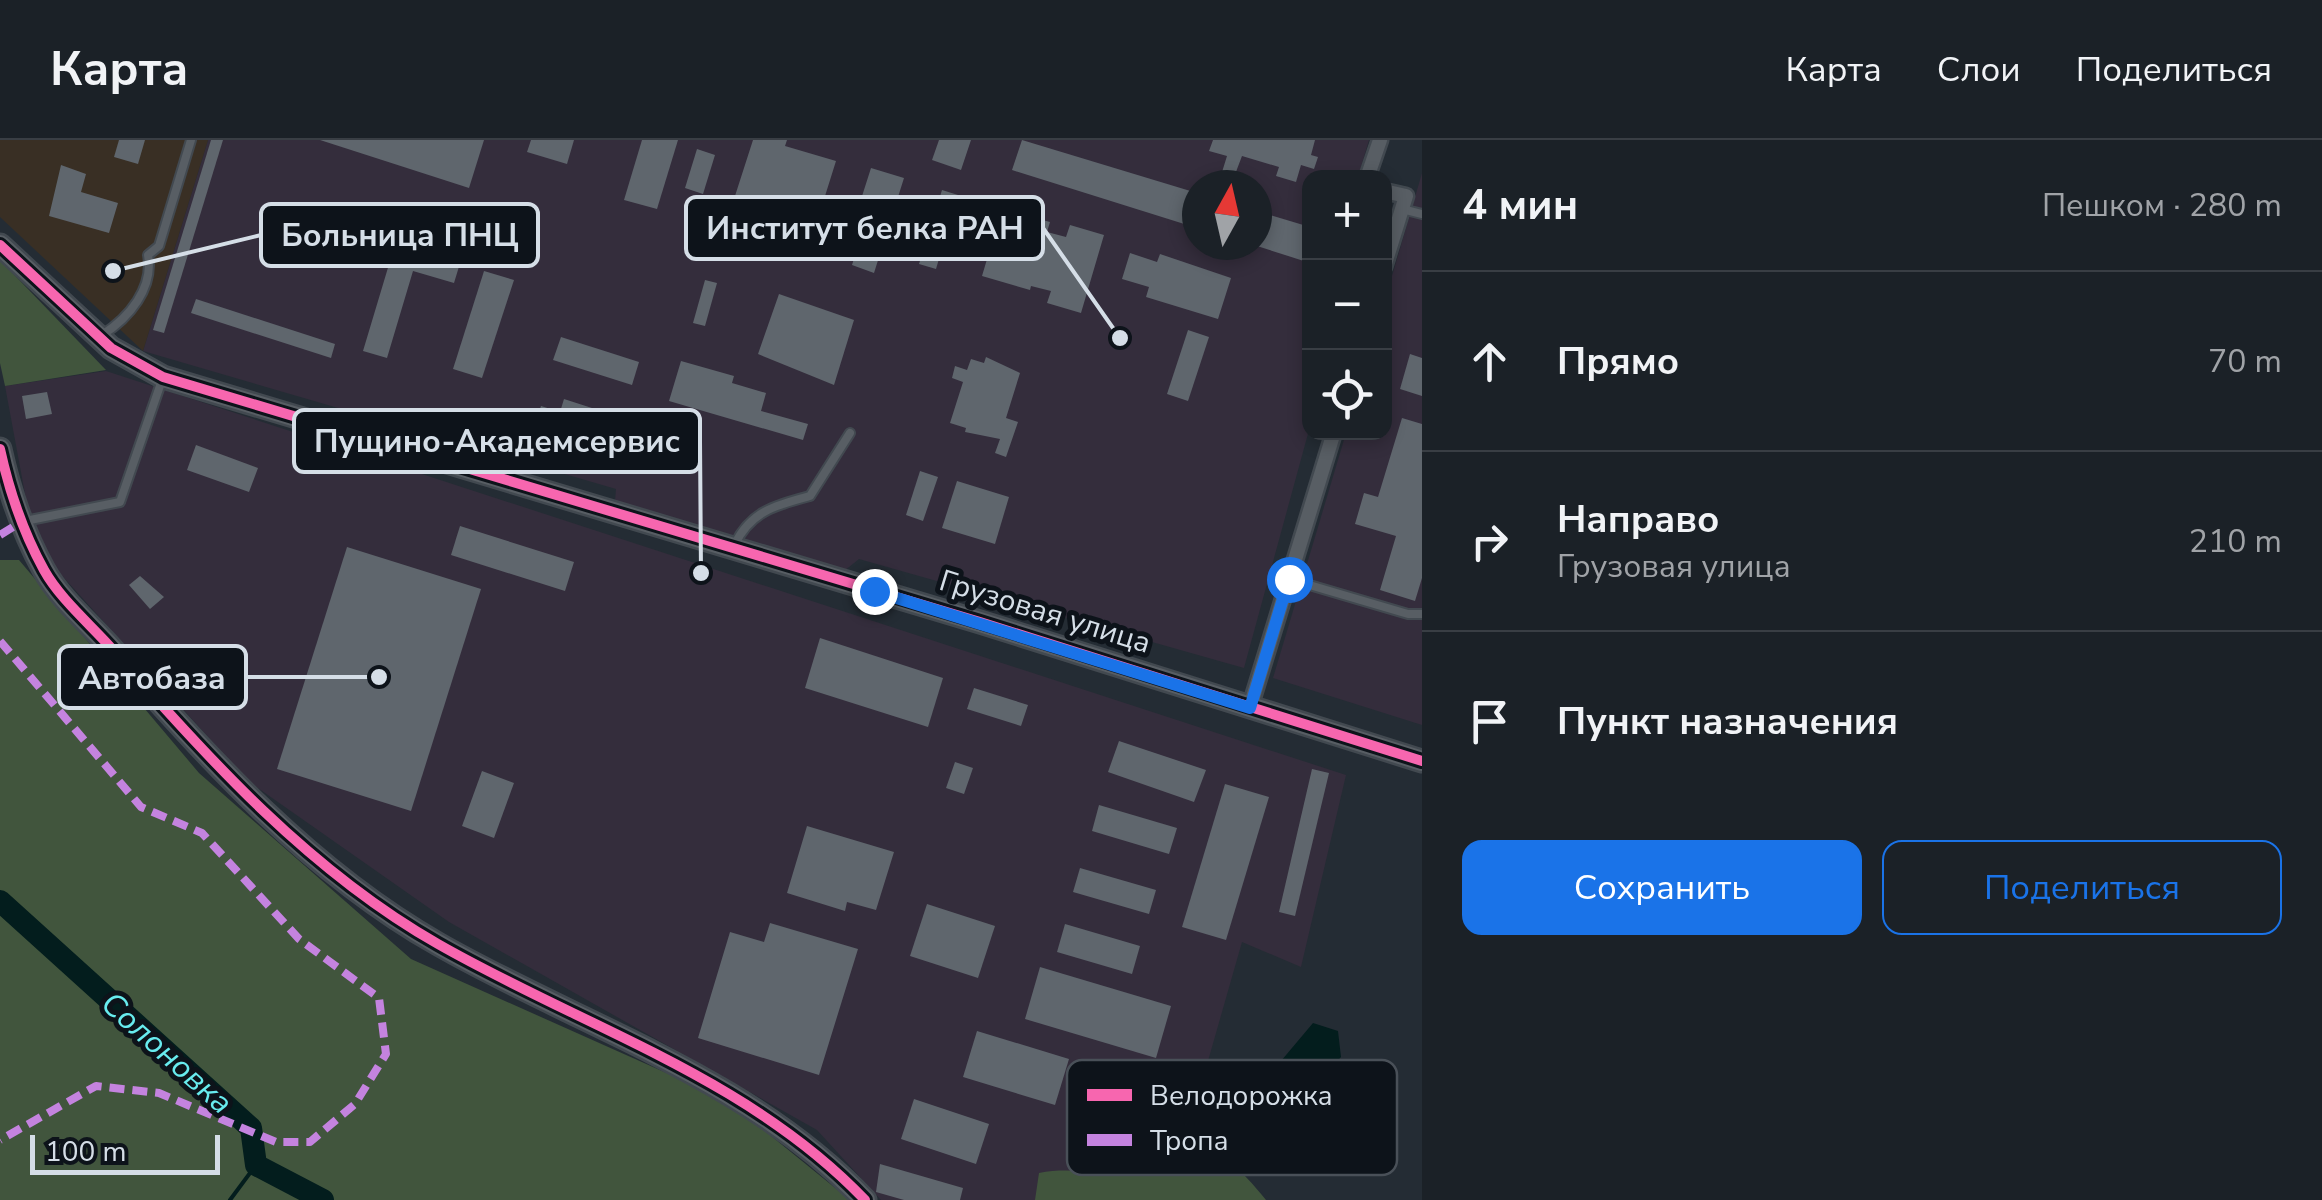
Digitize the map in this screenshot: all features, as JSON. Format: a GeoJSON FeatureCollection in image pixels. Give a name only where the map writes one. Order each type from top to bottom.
{"type":"FeatureCollection","features":[{"type":"Feature","properties":{"kind":"street"},"geometry":{"type":"LineString","coordinates":[[1370,170],[1380,140]]}},
{"type":"Feature","properties":{"kind":"street"},"geometry":{"type":"LineString","coordinates":[[1386,260],[1406,196],[1392,193]]}},
{"type":"Feature","properties":{"kind":"street","name":"Грузовая улица"},"geometry":{"type":"LineString","coordinates":[[0,244],[98,337],[163,377],[734,548],[1422,761]]}},
{"type":"Feature","properties":{"kind":"street"},"geometry":{"type":"LineString","coordinates":[[1250,708],[1332,440]]}},
{"type":"Feature","properties":{"kind":"street"},"geometry":{"type":"LineString","coordinates":[[0,449],[21,522],[45,573],[175,721],[256,804],[344,880],[436,944],[746,1102],[834,1167],[866,1200]]}},
{"type":"Feature","properties":{"kind":"lane"},"geometry":{"type":"LineString","coordinates":[[98,337],[134,309],[151,266],[148,256],[159,246],[191,140]]}},
{"type":"Feature","properties":{"kind":"lane"},"geometry":{"type":"LineString","coordinates":[[1402,208],[1422,214]]}},
{"type":"Feature","properties":{"kind":"lane"},"geometry":{"type":"LineString","coordinates":[[21,522],[120,502],[163,377]]}},
{"type":"Feature","properties":{"kind":"lane"},"geometry":{"type":"LineString","coordinates":[[734,548],[746,522],[782,503],[810,496],[850,433]]}},
{"type":"Feature","properties":{"kind":"lane"},"geometry":{"type":"LineString","coordinates":[[1289,579],[1408,614],[1422,614]]}},
{"type":"Feature","properties":{"kind":"shaded area"},"geometry":{"type":"Polygon","coordinates":[[[0,140],[208,140],[143,351],[0,217],[0,140]]]}},
{"type":"Feature","properties":{"kind":"shaded area"},"geometry":{"type":"Polygon","coordinates":[[[208,140],[1369,140],[1360,170],[1302,170],[1302,440],[1306,440],[1244,668],[859,559],[844,571],[615,502],[616,489],[143,351],[208,140]]]}},
{"type":"Feature","properties":{"kind":"shaded area"},"geometry":{"type":"Polygon","coordinates":[[[1422,173],[1422,725],[1273,678],[1344,440],[1392,440],[1392,276],[1422,173]]]}},
{"type":"Feature","properties":{"kind":"shaded area"},"geometry":{"type":"Polygon","coordinates":[[[106,371],[1346,775],[1301,967],[1242,942],[1208,1060],[1067,1060],[1067,1175],[1077,1175],[1039,1200],[881,1200],[817,1130],[449,922],[248,781],[56,569],[28,510],[5,386],[106,371]]]}},
{"type":"Feature","properties":{"kind":"shaded area"},"geometry":{"type":"Polygon","coordinates":[[[1313,1023],[1338,1031],[1338,1060],[1282,1060],[1313,1023]]]}},
{"type":"Feature","properties":{"kind":"green space"},"geometry":{"type":"Polygon","coordinates":[[[0,260],[106,370],[5,386],[0,363],[0,260]]]}},
{"type":"Feature","properties":{"kind":"green space"},"geometry":{"type":"Polygon","coordinates":[[[0,560],[19,560],[199,773],[411,959],[727,1100],[850,1200],[0,1200],[0,560]]]}},
{"type":"Feature","properties":{"kind":"green space"},"geometry":{"type":"Polygon","coordinates":[[[1067,1171],[1067,1175],[1244,1175],[1266,1200],[1035,1200],[1039,1173],[1067,1171]]]}},
{"type":"Feature","properties":{"kind":"building"},"geometry":{"type":"Polygon","coordinates":[[[119,140],[145,140],[138,164],[114,157],[119,140]]]}},
{"type":"Feature","properties":{"kind":"building"},"geometry":{"type":"Polygon","coordinates":[[[211,140],[223,140],[164,333],[153,330],[211,140]]]}},
{"type":"Feature","properties":{"kind":"building"},"geometry":{"type":"Polygon","coordinates":[[[320,140],[484,140],[469,188],[320,140]]]}},
{"type":"Feature","properties":{"kind":"building"},"geometry":{"type":"Polygon","coordinates":[[[531,140],[574,140],[567,164],[527,152],[531,140]]]}},
{"type":"Feature","properties":{"kind":"building"},"geometry":{"type":"Polygon","coordinates":[[[642,140],[678,140],[657,209],[624,200],[642,140]]]}},
{"type":"Feature","properties":{"kind":"building"},"geometry":{"type":"Polygon","coordinates":[[[753,140],[787,140],[785,146],[836,161],[820,212],[827,212],[819,235],[811,232],[802,260],[764,249],[766,240],[725,227],[753,140]]]}},
{"type":"Feature","properties":{"kind":"building"},"geometry":{"type":"Polygon","coordinates":[[[939,140],[971,140],[961,170],[932,160],[939,140]]]}},
{"type":"Feature","properties":{"kind":"building"},"geometry":{"type":"Polygon","coordinates":[[[1022,140],[1182,188],[1182,223],[1012,170],[1022,140]]]}},
{"type":"Feature","properties":{"kind":"building"},"geometry":{"type":"Polygon","coordinates":[[[1213,140],[1315,140],[1311,155],[1318,157],[1314,169],[1301,165],[1296,182],[1276,176],[1279,167],[1242,156],[1237,170],[1223,170],[1227,156],[1209,151],[1213,140]]]}},
{"type":"Feature","properties":{"kind":"building"},"geometry":{"type":"Polygon","coordinates":[[[697,149],[715,155],[703,194],[685,188],[697,149]]]}},
{"type":"Feature","properties":{"kind":"building"},"geometry":{"type":"Polygon","coordinates":[[[61,165],[86,174],[81,192],[118,203],[109,233],[49,216],[61,165]]]}},
{"type":"Feature","properties":{"kind":"building"},"geometry":{"type":"Polygon","coordinates":[[[871,168],[904,178],[874,273],[852,265],[859,243],[848,240],[871,168]]]}},
{"type":"Feature","properties":{"kind":"building"},"geometry":{"type":"Polygon","coordinates":[[[942,190],[958,195],[936,269],[919,264],[942,190]]]}},
{"type":"Feature","properties":{"kind":"building"},"geometry":{"type":"Polygon","coordinates":[[[1002,209],[1050,222],[1047,232],[1066,237],[1070,225],[1104,235],[1081,313],[1047,303],[1051,291],[1031,286],[1030,290],[982,276],[1002,209]]]}},
{"type":"Feature","properties":{"kind":"building"},"geometry":{"type":"Polygon","coordinates":[[[1272,216],[1302,225],[1302,260],[1272,251],[1272,216]]]}},
{"type":"Feature","properties":{"kind":"building"},"geometry":{"type":"Polygon","coordinates":[[[396,241],[461,260],[454,283],[413,271],[387,358],[363,351],[396,241]]]}},
{"type":"Feature","properties":{"kind":"building"},"geometry":{"type":"Polygon","coordinates":[[[1130,253],[1157,262],[1160,254],[1231,278],[1218,319],[1146,297],[1149,287],[1122,279],[1130,253]]]}},
{"type":"Feature","properties":{"kind":"building"},"geometry":{"type":"Polygon","coordinates":[[[484,271],[514,280],[482,378],[453,369],[484,271]]]}},
{"type":"Feature","properties":{"kind":"building"},"geometry":{"type":"Polygon","coordinates":[[[705,280],[717,283],[705,326],[693,323],[705,280]]]}},
{"type":"Feature","properties":{"kind":"building"},"geometry":{"type":"Polygon","coordinates":[[[779,294],[854,320],[834,385],[758,354],[779,294]]]}},
{"type":"Feature","properties":{"kind":"building"},"geometry":{"type":"Polygon","coordinates":[[[196,299],[335,344],[331,358],[191,313],[196,299]]]}},
{"type":"Feature","properties":{"kind":"building"},"geometry":{"type":"Polygon","coordinates":[[[1188,330],[1209,337],[1188,401],[1167,394],[1188,330]]]}},
{"type":"Feature","properties":{"kind":"building"},"geometry":{"type":"Polygon","coordinates":[[[561,337],[639,362],[632,385],[553,360],[561,337]]]}},
{"type":"Feature","properties":{"kind":"building"},"geometry":{"type":"Polygon","coordinates":[[[1410,354],[1422,358],[1422,396],[1400,389],[1410,354]]]}},
{"type":"Feature","properties":{"kind":"building"},"geometry":{"type":"Polygon","coordinates":[[[986,357],[1020,373],[1006,418],[1018,422],[1006,457],[995,453],[1000,439],[965,432],[966,428],[950,423],[963,382],[952,378],[955,366],[967,370],[971,359],[984,363],[986,357]]]}},
{"type":"Feature","properties":{"kind":"building"},"geometry":{"type":"Polygon","coordinates":[[[681,361],[734,376],[732,383],[766,393],[761,411],[808,424],[803,440],[669,401],[681,361]]]}},
{"type":"Feature","properties":{"kind":"building"},"geometry":{"type":"Polygon","coordinates":[[[47,392],[52,414],[26,419],[22,396],[47,392]]]}},
{"type":"Feature","properties":{"kind":"building"},"geometry":{"type":"Polygon","coordinates":[[[564,399],[623,418],[613,448],[603,445],[594,474],[525,452],[541,406],[560,412],[564,399]]]}},
{"type":"Feature","properties":{"kind":"building"},"geometry":{"type":"Polygon","coordinates":[[[1402,418],[1422,424],[1422,578],[1415,601],[1380,590],[1396,536],[1355,524],[1364,493],[1378,497],[1402,418]]]}},
{"type":"Feature","properties":{"kind":"building"},"geometry":{"type":"Polygon","coordinates":[[[196,445],[258,468],[249,492],[187,470],[196,445]]]}},
{"type":"Feature","properties":{"kind":"building"},"geometry":{"type":"Polygon","coordinates":[[[920,471],[938,477],[923,521],[906,515],[920,471]]]}},
{"type":"Feature","properties":{"kind":"building"},"geometry":{"type":"Polygon","coordinates":[[[957,481],[1009,497],[995,544],[942,528],[957,481]]]}},
{"type":"Feature","properties":{"kind":"building"},"geometry":{"type":"Polygon","coordinates":[[[460,526],[574,562],[565,591],[451,555],[460,526]]]}},
{"type":"Feature","properties":{"kind":"building"},"geometry":{"type":"Polygon","coordinates":[[[347,547],[481,589],[411,811],[277,769],[347,547]]]}},
{"type":"Feature","properties":{"kind":"building"},"geometry":{"type":"Polygon","coordinates":[[[140,576],[164,597],[150,609],[129,585],[140,576]]]}},
{"type":"Feature","properties":{"kind":"building"},"geometry":{"type":"Polygon","coordinates":[[[820,638],[943,678],[928,727],[805,688],[820,638]]]}},
{"type":"Feature","properties":{"kind":"building"},"geometry":{"type":"Polygon","coordinates":[[[974,688],[1028,705],[1021,726],[967,709],[974,688]]]}},
{"type":"Feature","properties":{"kind":"building"},"geometry":{"type":"Polygon","coordinates":[[[1119,741],[1206,770],[1194,802],[1108,772],[1119,741]]]}},
{"type":"Feature","properties":{"kind":"building"},"geometry":{"type":"Polygon","coordinates":[[[955,762],[973,768],[964,794],[946,788],[955,762]]]}},
{"type":"Feature","properties":{"kind":"building"},"geometry":{"type":"Polygon","coordinates":[[[1312,769],[1329,773],[1295,916],[1279,912],[1312,769]]]}},
{"type":"Feature","properties":{"kind":"building"},"geometry":{"type":"Polygon","coordinates":[[[482,771],[514,783],[494,838],[462,826],[482,771]]]}},
{"type":"Feature","properties":{"kind":"building"},"geometry":{"type":"Polygon","coordinates":[[[1225,784],[1269,797],[1226,940],[1182,927],[1225,784]]]}},
{"type":"Feature","properties":{"kind":"building"},"geometry":{"type":"Polygon","coordinates":[[[1099,805],[1177,828],[1169,854],[1092,831],[1099,805]]]}},
{"type":"Feature","properties":{"kind":"building"},"geometry":{"type":"Polygon","coordinates":[[[807,826],[894,852],[876,910],[847,902],[845,911],[787,893],[807,826]]]}},
{"type":"Feature","properties":{"kind":"building"},"geometry":{"type":"Polygon","coordinates":[[[1080,868],[1156,890],[1149,914],[1073,892],[1080,868]]]}},
{"type":"Feature","properties":{"kind":"building"},"geometry":{"type":"Polygon","coordinates":[[[927,904],[995,926],[978,978],[910,956],[927,904]]]}},
{"type":"Feature","properties":{"kind":"building"},"geometry":{"type":"Polygon","coordinates":[[[770,923],[858,949],[819,1075],[698,1038],[730,932],[764,942],[770,923]]]}},
{"type":"Feature","properties":{"kind":"building"},"geometry":{"type":"Polygon","coordinates":[[[1065,924],[1140,946],[1132,974],[1057,952],[1065,924]]]}},
{"type":"Feature","properties":{"kind":"building"},"geometry":{"type":"Polygon","coordinates":[[[1040,967],[1171,1006],[1156,1058],[1025,1019],[1040,967]]]}},
{"type":"Feature","properties":{"kind":"building"},"geometry":{"type":"Polygon","coordinates":[[[977,1031],[1069,1059],[1055,1105],[963,1077],[977,1031]]]}},
{"type":"Feature","properties":{"kind":"building"},"geometry":{"type":"Polygon","coordinates":[[[914,1099],[989,1124],[976,1164],[901,1139],[914,1099]]]}},
{"type":"Feature","properties":{"kind":"building"},"geometry":{"type":"Polygon","coordinates":[[[880,1164],[963,1188],[960,1200],[904,1200],[876,1192],[880,1164]]]}},
{"type":"Feature","properties":{"kind":"waterway","name":"Солоновка"},"geometry":{"type":"LineString","coordinates":[[0,901],[251,1128],[256,1165],[323,1200]]}},
{"type":"Feature","properties":{"kind":"waterway"},"geometry":{"type":"LineString","coordinates":[[230,1200],[256,1165]]}},
{"type":"Feature","properties":{"kind":"marked path"},"geometry":{"type":"LineString","coordinates":[[0,535],[21,522]]}},
{"type":"Feature","properties":{"kind":"marked path"},"geometry":{"type":"LineString","coordinates":[[0,641],[141,807],[202,833],[299,939],[379,998],[386,1054],[355,1104],[310,1142],[276,1142],[159,1093],[96,1086],[0,1140]]}},
{"type":"Feature","properties":{"kind":"cycle path"},"geometry":{"type":"LineString","coordinates":[[0,245],[111,348],[163,377],[980,622],[1422,761]]}},
{"type":"Feature","properties":{"kind":"cycle path"},"geometry":{"type":"LineString","coordinates":[[0,449],[23,526],[58,591],[224,772],[304,848],[391,915],[438,944],[717,1087],[819,1157],[865,1200]]}},
{"type":"Feature","properties":{"kind":"place","name":"Больница ПНЦ"},"geometry":{"type":"Point","coordinates":[113,271]}},
{"type":"Feature","properties":{"kind":"place","name":"Институт белка РАН"},"geometry":{"type":"Point","coordinates":[1120,338]}},
{"type":"Feature","properties":{"kind":"place","name":"Пущино-Академсервис"},"geometry":{"type":"Point","coordinates":[701,573]}},
{"type":"Feature","properties":{"kind":"place","name":"Автобаза"},"geometry":{"type":"Point","coordinates":[379,677]}},
{"type":"Feature","properties":{"kind":"route"},"geometry":{"type":"LineString","coordinates":[[874,591],[1250,708],[1289,579]]}}]}
